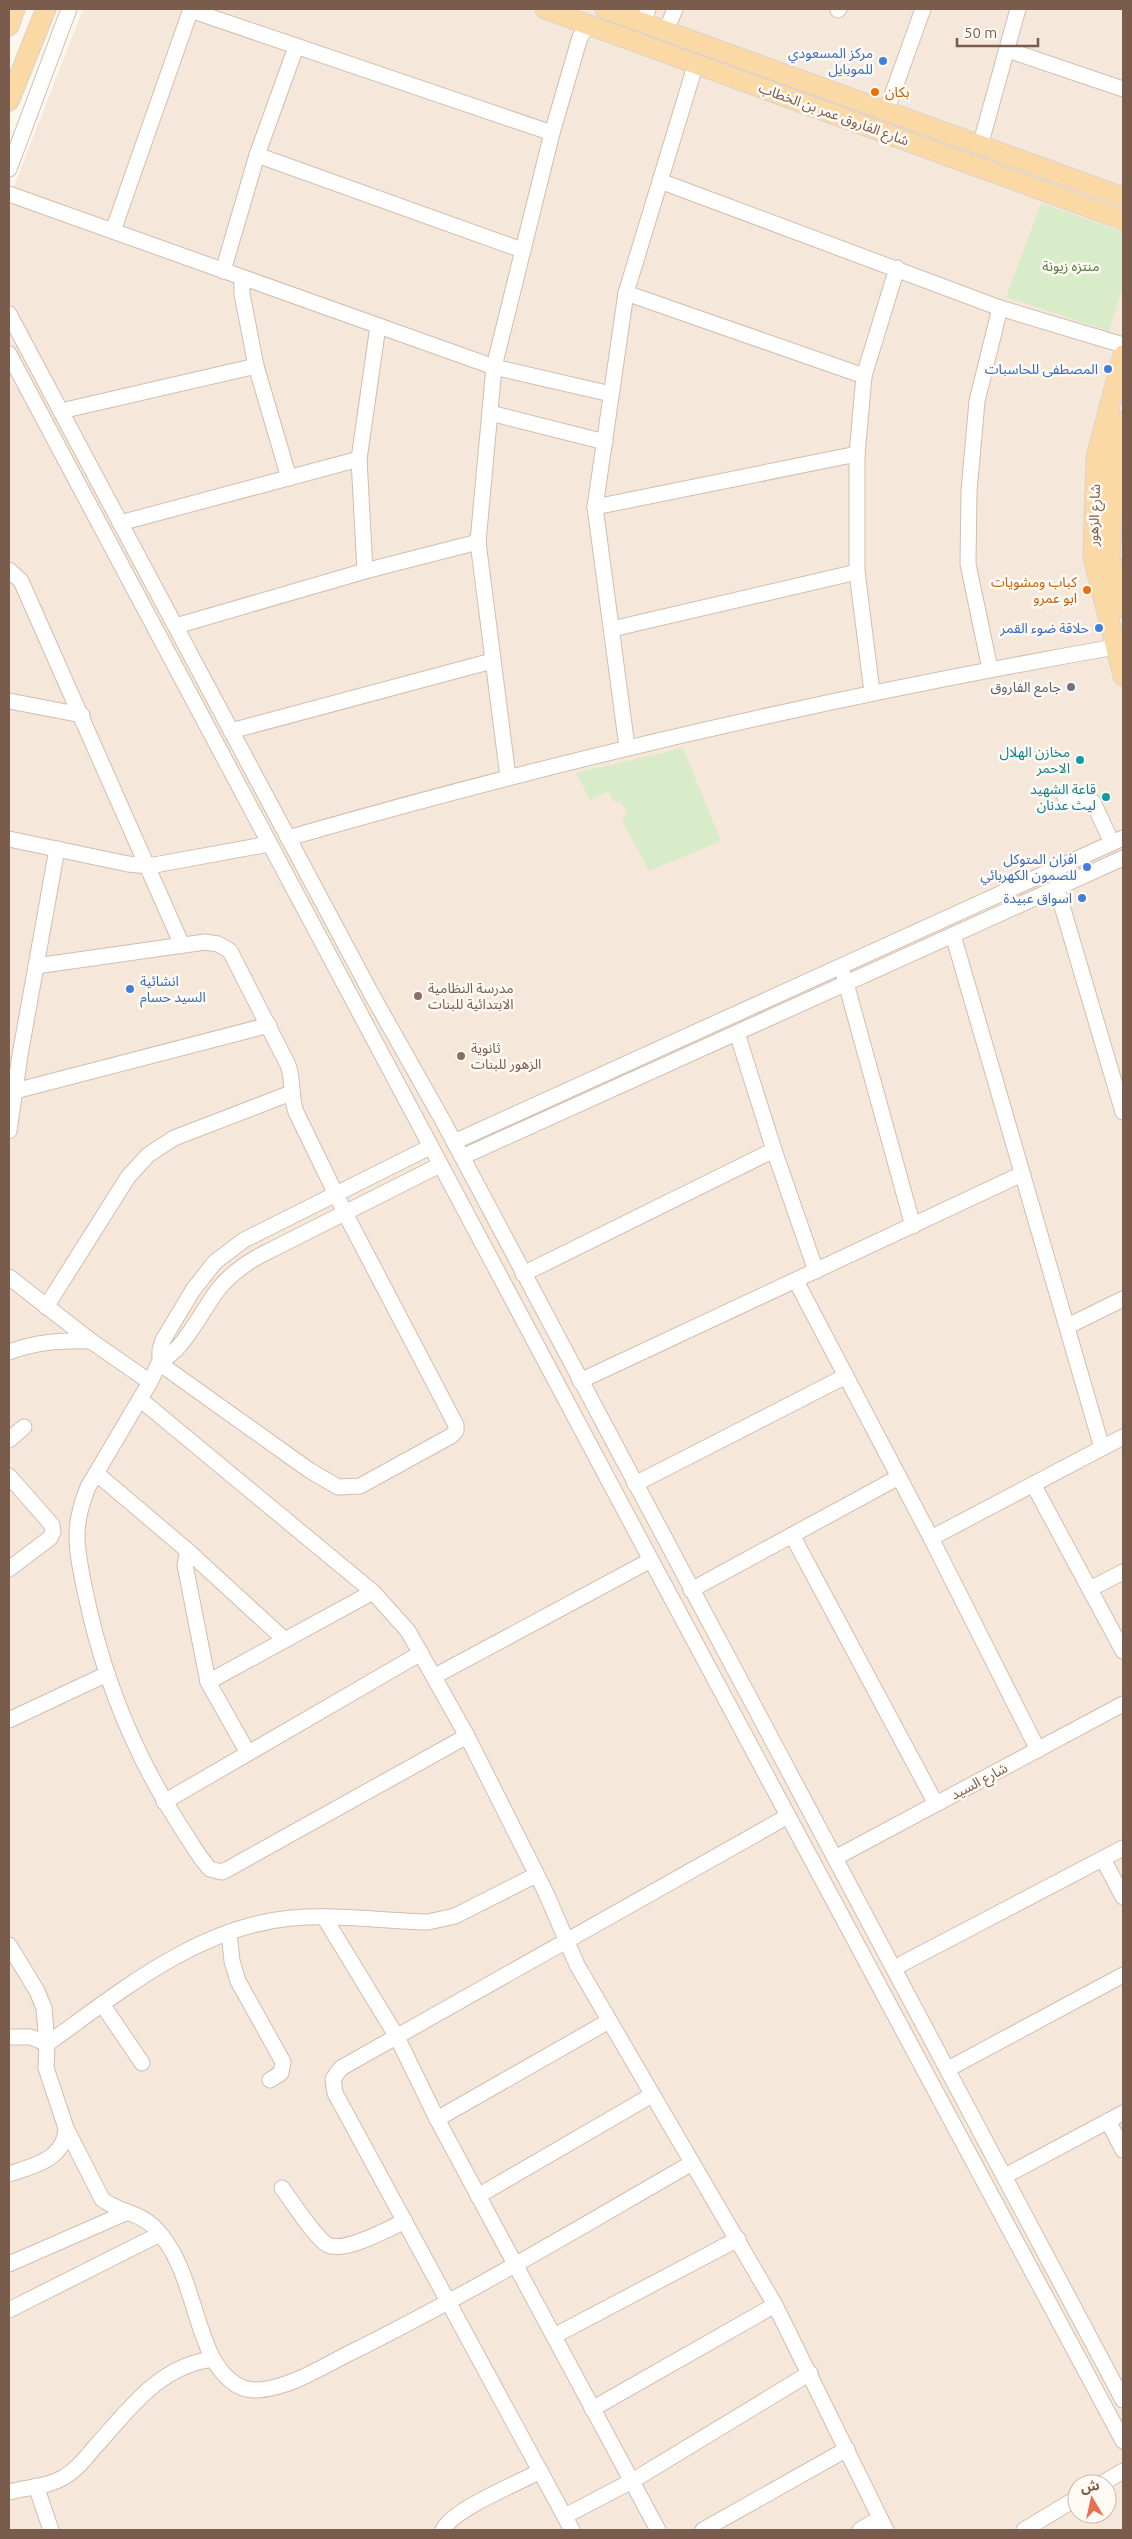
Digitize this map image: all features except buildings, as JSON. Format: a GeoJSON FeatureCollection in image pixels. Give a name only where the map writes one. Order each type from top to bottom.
{"type":"FeatureCollection","features":[{"type":"Feature","properties":{"kind":"main road"},"geometry":{"type":"LineString","coordinates":[[9,101],[46,9]]}},
{"type":"Feature","properties":{"kind":"main road","name":"شارع الفاروق عمر بن الخطاب"},"geometry":{"type":"LineString","coordinates":[[545,9],[1123,220]]}},
{"type":"Feature","properties":{"kind":"main road"},"geometry":{"type":"LineString","coordinates":[[597,28],[605,9],[646,16],[666,31],[1123,197]]}},
{"type":"Feature","properties":{"kind":"main road","name":"شارع الزهور"},"geometry":{"type":"LineString","coordinates":[[1123,354],[1096,458],[1093,557],[1123,676]]}},
{"type":"Feature","properties":{"kind":"main road","name":"شارع الزهور"},"geometry":{"type":"LineString","coordinates":[[1123,422],[1115,459],[1110,556],[1123,600]]}},
{"type":"Feature","properties":{"kind":"main road"},"geometry":{"type":"LineString","coordinates":[[1096,458],[1115,459]]}},
{"type":"Feature","properties":{"kind":"street"},"geometry":{"type":"LineString","coordinates":[[9,169],[69,9]]}},
{"type":"Feature","properties":{"kind":"street"},"geometry":{"type":"LineString","coordinates":[[113,231],[191,9],[296,47],[552,133]]}},
{"type":"Feature","properties":{"kind":"street"},"geometry":{"type":"LineString","coordinates":[[666,31],[675,9]]}},
{"type":"Feature","properties":{"kind":"street"},"geometry":{"type":"LineString","coordinates":[[886,112],[923,9]]}},
{"type":"Feature","properties":{"kind":"street"},"geometry":{"type":"LineString","coordinates":[[980,146],[1008,50],[1014,10]]}},
{"type":"Feature","properties":{"kind":"street"},"geometry":{"type":"LineString","coordinates":[[508,777],[478,542],[494,367],[552,133],[580,37],[586,29],[597,28]]}},
{"type":"Feature","properties":{"kind":"street"},"geometry":{"type":"LineString","coordinates":[[223,271],[257,155],[296,47]]}},
{"type":"Feature","properties":{"kind":"street"},"geometry":{"type":"LineString","coordinates":[[1008,50],[1123,89]]}},
{"type":"Feature","properties":{"kind":"street"},"geometry":{"type":"LineString","coordinates":[[627,747],[595,507],[626,294],[696,63]]}},
{"type":"Feature","properties":{"kind":"street"},"geometry":{"type":"LineString","coordinates":[[257,155],[522,250]]}},
{"type":"Feature","properties":{"kind":"street"},"geometry":{"type":"LineString","coordinates":[[660,181],[1000,308],[1123,345]]}},
{"type":"Feature","properties":{"kind":"street"},"geometry":{"type":"LineString","coordinates":[[9,194],[260,286],[494,367],[612,394]]}},
{"type":"Feature","properties":{"kind":"street"},"geometry":{"type":"LineString","coordinates":[[872,692],[858,572],[857,454],[864,376],[897,268]]}},
{"type":"Feature","properties":{"kind":"street"},"geometry":{"type":"LineString","coordinates":[[242,279],[241,290],[256,366],[289,478]]}},
{"type":"Feature","properties":{"kind":"street"},"geometry":{"type":"LineString","coordinates":[[246,311],[252,295],[260,286]]}},
{"type":"Feature","properties":{"kind":"street"},"geometry":{"type":"LineString","coordinates":[[626,294],[864,376]]}},
{"type":"Feature","properties":{"kind":"street"},"geometry":{"type":"LineString","coordinates":[[990,670],[968,564],[969,491],[977,401],[1000,308]]}},
{"type":"Feature","properties":{"kind":"street"},"geometry":{"type":"LineString","coordinates":[[9,314],[288,838],[443,1121],[691,1590],[1042,2244],[1123,2400]]}},
{"type":"Feature","properties":{"kind":"street"},"geometry":{"type":"LineString","coordinates":[[365,571],[358,459],[378,326]]}},
{"type":"Feature","properties":{"kind":"street"},"geometry":{"type":"LineString","coordinates":[[9,354],[269,844],[356,1003],[430,1147],[650,1560],[1123,2441]]}},
{"type":"Feature","properties":{"kind":"street"},"geometry":{"type":"LineString","coordinates":[[61,411],[256,366]]}},
{"type":"Feature","properties":{"kind":"street"},"geometry":{"type":"LineString","coordinates":[[30,394],[47,385]]}},
{"type":"Feature","properties":{"kind":"street"},"geometry":{"type":"LineString","coordinates":[[490,412],[605,442]]}},
{"type":"Feature","properties":{"kind":"street"},"geometry":{"type":"LineString","coordinates":[[595,507],[857,454]]}},
{"type":"Feature","properties":{"kind":"street"},"geometry":{"type":"LineString","coordinates":[[120,523],[358,459]]}},
{"type":"Feature","properties":{"kind":"street"},"geometry":{"type":"LineString","coordinates":[[176,626],[365,571],[478,542]]}},
{"type":"Feature","properties":{"kind":"street"},"geometry":{"type":"LineString","coordinates":[[9,570],[21,581],[149,866],[182,945]]}},
{"type":"Feature","properties":{"kind":"street"},"geometry":{"type":"LineString","coordinates":[[612,629],[858,572]]}},
{"type":"Feature","properties":{"kind":"street"},"geometry":{"type":"LineString","coordinates":[[288,838],[508,777],[627,747],[872,692],[1115,648]]}},
{"type":"Feature","properties":{"kind":"street"},"geometry":{"type":"LineString","coordinates":[[231,731],[492,661]]}},
{"type":"Feature","properties":{"kind":"street"},"geometry":{"type":"LineString","coordinates":[[9,701],[82,715]]}},
{"type":"Feature","properties":{"kind":"street"},"geometry":{"type":"LineString","coordinates":[[454,1142],[1118,840],[1093,802],[1065,797]]}},
{"type":"Feature","properties":{"kind":"street"},"geometry":{"type":"LineString","coordinates":[[9,839],[128,864],[149,866],[269,844]]}},
{"type":"Feature","properties":{"kind":"street"},"geometry":{"type":"LineString","coordinates":[[9,1131],[15,1091],[14,1053],[36,966],[57,849]]}},
{"type":"Feature","properties":{"kind":"street"},"geometry":{"type":"LineString","coordinates":[[462,1157],[1123,858]]}},
{"type":"Feature","properties":{"kind":"street"},"geometry":{"type":"LineString","coordinates":[[1057,888],[1123,1112]]}},
{"type":"Feature","properties":{"kind":"street"},"geometry":{"type":"LineString","coordinates":[[953,935],[1102,1448]]}},
{"type":"Feature","properties":{"kind":"street"},"geometry":{"type":"LineString","coordinates":[[36,966],[212,942],[230,951],[269,1025],[290,1071],[291,1093],[296,1112],[345,1213],[456,1425],[454,1434],[360,1486],[350,1488],[338,1487],[309,1470],[159,1362]]}},
{"type":"Feature","properties":{"kind":"street"},"geometry":{"type":"LineString","coordinates":[[842,967],[913,1226]]}},
{"type":"Feature","properties":{"kind":"street"},"geometry":{"type":"LineString","coordinates":[[356,1003],[372,994]]}},
{"type":"Feature","properties":{"kind":"street"},"geometry":{"type":"LineString","coordinates":[[15,1091],[269,1025]]}},
{"type":"Feature","properties":{"kind":"street"},"geometry":{"type":"LineString","coordinates":[[738,1033],[774,1150],[816,1271]]}},
{"type":"Feature","properties":{"kind":"street"},"geometry":{"type":"LineString","coordinates":[[46,1307],[128,1177],[148,1155],[174,1138],[291,1093]]}},
{"type":"Feature","properties":{"kind":"street"},"geometry":{"type":"LineString","coordinates":[[443,1121],[476,1132]]}},
{"type":"Feature","properties":{"kind":"street"},"geometry":{"type":"LineString","coordinates":[[430,1147],[244,1240],[216,1262],[193,1290],[163,1340],[159,1362],[150,1382],[141,1400],[96,1472],[82,1502],[77,1534],[85,1592],[107,1674],[132,1740],[164,1802],[206,1865],[216,1872],[222,1872],[467,1736]]}},
{"type":"Feature","properties":{"kind":"street"},"geometry":{"type":"LineString","coordinates":[[523,1274],[774,1150]]}},
{"type":"Feature","properties":{"kind":"street"},"geometry":{"type":"LineString","coordinates":[[159,1362],[174,1352],[220,1288],[242,1267],[440,1165]]}},
{"type":"Feature","properties":{"kind":"street"},"geometry":{"type":"LineString","coordinates":[[580,1381],[1022,1174]]}},
{"type":"Feature","properties":{"kind":"street"},"geometry":{"type":"LineString","coordinates":[[9,1277],[91,1341],[150,1382]]}},
{"type":"Feature","properties":{"kind":"street"},"geometry":{"type":"LineString","coordinates":[[796,1281],[931,1538],[1038,1750]]}},
{"type":"Feature","properties":{"kind":"street"},"geometry":{"type":"LineString","coordinates":[[1068,1326],[1123,1298]]}},
{"type":"Feature","properties":{"kind":"street"},"geometry":{"type":"LineString","coordinates":[[9,1352],[28,1345],[46,1342],[91,1341]]}},
{"type":"Feature","properties":{"kind":"street"},"geometry":{"type":"LineString","coordinates":[[635,1484],[846,1376]]}},
{"type":"Feature","properties":{"kind":"street"},"geometry":{"type":"LineString","coordinates":[[141,1400],[373,1592],[392,1610],[421,1653],[467,1736],[536,1874],[577,1965],[738,2239],[810,2373],[883,2524],[860,2530]]}},
{"type":"Feature","properties":{"kind":"street"},"geometry":{"type":"LineString","coordinates":[[9,1440],[24,1427]]}},
{"type":"Feature","properties":{"kind":"street"},"geometry":{"type":"LineString","coordinates":[[931,1538],[1123,1437]]}},
{"type":"Feature","properties":{"kind":"street"},"geometry":{"type":"LineString","coordinates":[[96,1472],[188,1551],[286,1640]]}},
{"type":"Feature","properties":{"kind":"street"},"geometry":{"type":"LineString","coordinates":[[9,1476],[52,1525],[53,1532],[50,1538],[9,1569]]}},
{"type":"Feature","properties":{"kind":"street"},"geometry":{"type":"LineString","coordinates":[[691,1590],[899,1477]]}},
{"type":"Feature","properties":{"kind":"street"},"geometry":{"type":"LineString","coordinates":[[1033,1484],[1123,1651]]}},
{"type":"Feature","properties":{"kind":"street"},"geometry":{"type":"LineString","coordinates":[[792,1535],[936,1804]]}},
{"type":"Feature","properties":{"kind":"street"},"geometry":{"type":"LineString","coordinates":[[188,1551],[185,1565],[208,1682],[248,1753]]}},
{"type":"Feature","properties":{"kind":"street"},"geometry":{"type":"LineString","coordinates":[[435,1676],[650,1560]]}},
{"type":"Feature","properties":{"kind":"street"},"geometry":{"type":"LineString","coordinates":[[1090,1589],[1123,1572]]}},
{"type":"Feature","properties":{"kind":"street"},"geometry":{"type":"LineString","coordinates":[[208,1682],[373,1592]]}},
{"type":"Feature","properties":{"kind":"street"},"geometry":{"type":"LineString","coordinates":[[694,1640],[707,1638],[713,1630]]}},
{"type":"Feature","properties":{"kind":"street"},"geometry":{"type":"LineString","coordinates":[[164,1802],[421,1653]]}},
{"type":"Feature","properties":{"kind":"street"},"geometry":{"type":"LineString","coordinates":[[9,1720],[107,1674]]}},
{"type":"Feature","properties":{"kind":"street","name":"شارع السيد"},"geometry":{"type":"LineString","coordinates":[[835,1858],[1123,1704]]}},
{"type":"Feature","properties":{"kind":"street"},"geometry":{"type":"LineString","coordinates":[[572,2530],[333,2086],[336,2072],[788,1816]]}},
{"type":"Feature","properties":{"kind":"street"},"geometry":{"type":"LineString","coordinates":[[894,1968],[1123,1848]]}},
{"type":"Feature","properties":{"kind":"street"},"geometry":{"type":"LineString","coordinates":[[1103,1859],[1123,1897]]}},
{"type":"Feature","properties":{"kind":"street"},"geometry":{"type":"LineString","coordinates":[[47,2044],[102,2004],[187,1951],[229,1932],[291,1918],[324,1917],[428,1922],[442,1920],[455,1916],[536,1874]]}},
{"type":"Feature","properties":{"kind":"street"},"geometry":{"type":"LineString","coordinates":[[324,1917],[397,2036],[437,2119],[658,2530]]}},
{"type":"Feature","properties":{"kind":"street"},"geometry":{"type":"LineString","coordinates":[[229,1932],[232,1961],[238,1981],[283,2062],[281,2073],[270,2080]]}},
{"type":"Feature","properties":{"kind":"street"},"geometry":{"type":"LineString","coordinates":[[9,1945],[44,2008],[48,2079],[66,2128],[102,2199],[110,2205],[146,2220],[160,2234],[175,2255],[213,2359],[224,2375],[245,2390],[269,2389],[285,2385],[448,2302],[692,2162]]}},
{"type":"Feature","properties":{"kind":"street"},"geometry":{"type":"LineString","coordinates":[[948,2069],[1123,1975]]}},
{"type":"Feature","properties":{"kind":"street"},"geometry":{"type":"LineString","coordinates":[[102,2004],[142,2063]]}},
{"type":"Feature","properties":{"kind":"street"},"geometry":{"type":"LineString","coordinates":[[437,2119],[609,2021]]}},
{"type":"Feature","properties":{"kind":"street"},"geometry":{"type":"LineString","coordinates":[[9,2037],[31,2037],[47,2044]]}},
{"type":"Feature","properties":{"kind":"street"},"geometry":{"type":"LineString","coordinates":[[478,2196],[652,2095]]}},
{"type":"Feature","properties":{"kind":"street"},"geometry":{"type":"LineString","coordinates":[[1005,2176],[1123,2114]]}},
{"type":"Feature","properties":{"kind":"street"},"geometry":{"type":"LineString","coordinates":[[1108,2121],[1123,2150]]}},
{"type":"Feature","properties":{"kind":"street"},"geometry":{"type":"LineString","coordinates":[[9,2174],[44,2161],[53,2155],[63,2143],[66,2128]]}},
{"type":"Feature","properties":{"kind":"street"},"geometry":{"type":"LineString","coordinates":[[282,2188],[322,2241],[335,2247],[350,2245],[405,2221]]}},
{"type":"Feature","properties":{"kind":"street"},"geometry":{"type":"LineString","coordinates":[[9,2264],[128,2212]]}},
{"type":"Feature","properties":{"kind":"street"},"geometry":{"type":"LineString","coordinates":[[9,2308],[160,2234]]}},
{"type":"Feature","properties":{"kind":"street"},"geometry":{"type":"LineString","coordinates":[[554,2336],[738,2239]]}},
{"type":"Feature","properties":{"kind":"street"},"geometry":{"type":"LineString","coordinates":[[1024,2254],[1042,2244]]}},
{"type":"Feature","properties":{"kind":"street"},"geometry":{"type":"LineString","coordinates":[[592,2408],[775,2305]]}},
{"type":"Feature","properties":{"kind":"street"},"geometry":{"type":"LineString","coordinates":[[9,2492],[54,2482],[73,2471],[158,2380],[183,2366],[213,2359]]}},
{"type":"Feature","properties":{"kind":"street"},"geometry":{"type":"LineString","coordinates":[[565,2516],[632,2481],[810,2373]]}},
{"type":"Feature","properties":{"kind":"street"},"geometry":{"type":"LineString","coordinates":[[704,2530],[847,2449]]}},
{"type":"Feature","properties":{"kind":"street"},"geometry":{"type":"LineString","coordinates":[[443,2530],[445,2525],[467,2508],[540,2471]]}},
{"type":"Feature","properties":{"kind":"street"},"geometry":{"type":"LineString","coordinates":[[36,2486],[51,2530]]}},
{"type":"Feature","properties":{"kind":"street"},"geometry":{"type":"LineString","coordinates":[[1024,2530],[1067,2504]]}},
{"type":"Feature","properties":{"kind":"shaded area"},"geometry":{"type":"Polygon","coordinates":[[[83,9],[1123,9],[1123,2530],[9,2530],[9,199],[83,9]]]}},
{"type":"Feature","properties":{"kind":"green space","name":"منتزه زيونة"},"geometry":{"type":"Polygon","coordinates":[[[1041,203],[1123,232],[1123,285],[1109,331],[1006,297],[1041,203]]]}},
{"type":"Feature","properties":{"kind":"green space"},"geometry":{"type":"Polygon","coordinates":[[[683,748],[721,841],[649,871],[622,821],[627,811],[620,801],[614,802],[608,791],[590,800],[576,773],[683,748]]]}},
{"type":"Feature","properties":{"kind":"place","name":"مركز المسعودي للموبايل"},"geometry":{"type":"Point","coordinates":[883,61]}},
{"type":"Feature","properties":{"kind":"place","name":"بكان"},"geometry":{"type":"Point","coordinates":[875,92]}},
{"type":"Feature","properties":{"kind":"place","name":"المصطفى للحاسبات"},"geometry":{"type":"Point","coordinates":[1108,369]}},
{"type":"Feature","properties":{"kind":"place","name":"كباب ومشويات ابو عمرو"},"geometry":{"type":"Point","coordinates":[1087,590]}},
{"type":"Feature","properties":{"kind":"place","name":"حلاقة ضوء القمر"},"geometry":{"type":"Point","coordinates":[1099,628]}},
{"type":"Feature","properties":{"kind":"place","name":"جامع الفاروق"},"geometry":{"type":"Point","coordinates":[1071,687]}},
{"type":"Feature","properties":{"kind":"place","name":"مخازن الهلال الاحمر"},"geometry":{"type":"Point","coordinates":[1080,760]}},
{"type":"Feature","properties":{"kind":"place","name":"قاعة الشهيد ليث عدنان"},"geometry":{"type":"Point","coordinates":[1106,797]}},
{"type":"Feature","properties":{"kind":"place","name":"افران المتوكل للصمون الكهربائي"},"geometry":{"type":"Point","coordinates":[1087,867]}},
{"type":"Feature","properties":{"kind":"place","name":"اسواق عبيدة"},"geometry":{"type":"Point","coordinates":[1082,898]}},
{"type":"Feature","properties":{"kind":"place","name":"انشائية السيد حسام"},"geometry":{"type":"Point","coordinates":[130,989]}},
{"type":"Feature","properties":{"kind":"place","name":"مدرسة النظامية الابتدائية للبنات"},"geometry":{"type":"Point","coordinates":[418,996]}},
{"type":"Feature","properties":{"kind":"place","name":"ثانوية الزهور للبنات"},"geometry":{"type":"Point","coordinates":[461,1056]}}]}
